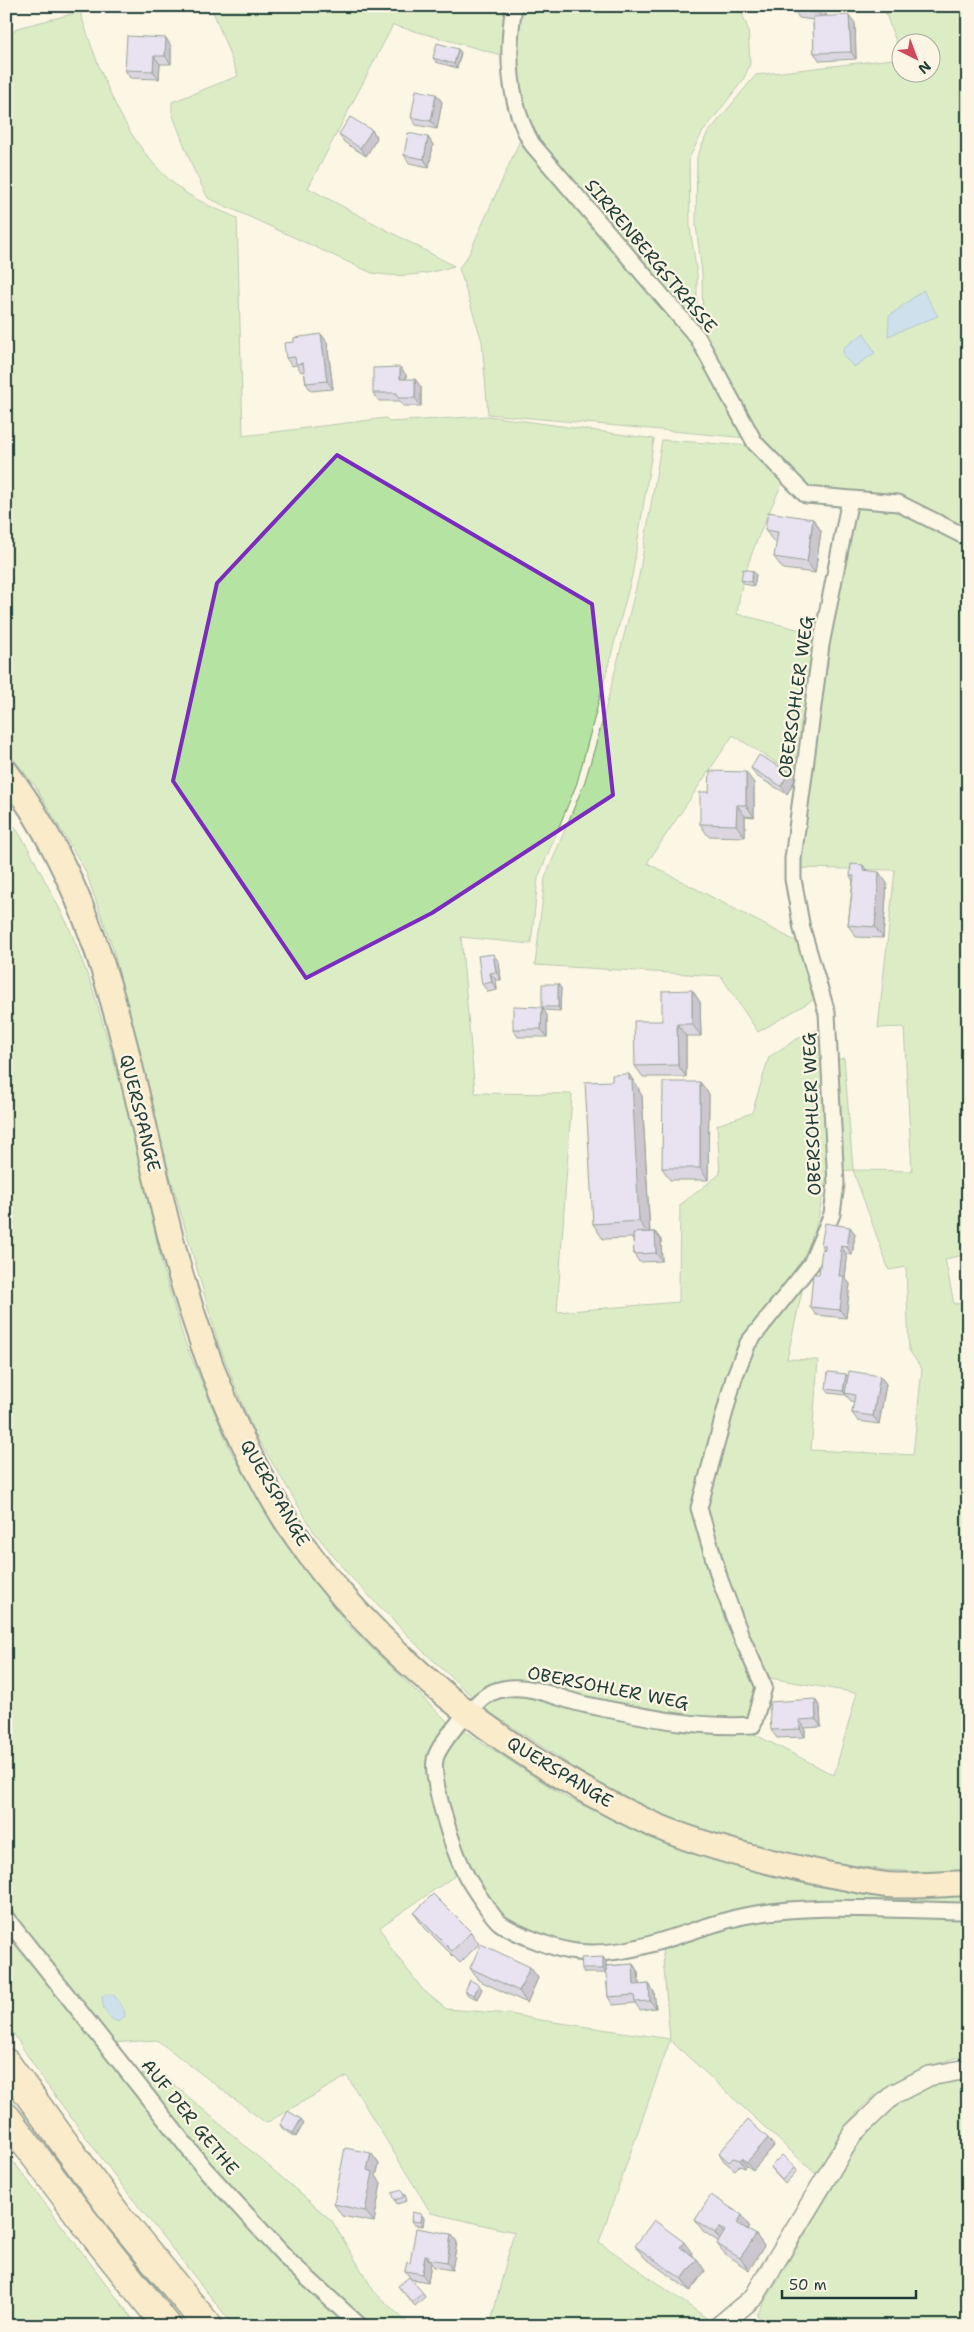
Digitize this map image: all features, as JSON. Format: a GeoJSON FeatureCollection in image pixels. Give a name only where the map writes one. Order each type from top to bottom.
{"type":"FeatureCollection","features":[{"type":"Feature","properties":{"kind":"highway"},"geometry":{"type":"LineString","coordinates":[[6,2063],[116,2214],[208,2326]]}},
{"type":"Feature","properties":{"kind":"highway"},"geometry":{"type":"LineString","coordinates":[[6,2117],[96,2237],[167,2326]]}},
{"type":"Feature","properties":{"kind":"main road","name":"QUERSPANGE"},"geometry":{"type":"LineString","coordinates":[[6,772],[40,823],[61,860],[99,952],[181,1275],[228,1411],[294,1532],[352,1605],[406,1660],[468,1714],[564,1778],[645,1821],[680,1835],[784,1866],[887,1885],[968,1883]]}},
{"type":"Feature","properties":{"kind":"street","name":"SIRRENBERGSTRASSE"},"geometry":{"type":"LineString","coordinates":[[514,6],[509,34],[510,67],[515,106],[522,126],[532,144],[698,338],[755,443],[806,495],[898,503],[968,538]]}},
{"type":"Feature","properties":{"kind":"street","name":"OBERSOHLER WEG"},"geometry":{"type":"LineString","coordinates":[[850,499],[821,645],[794,859],[794,879],[802,929],[828,1013],[836,1184],[832,1214],[812,1264],[748,1343],[734,1378],[699,1508],[724,1590],[741,1636],[764,1687],[759,1707],[753,1725],[711,1727],[584,1705],[540,1690],[505,1688],[489,1692],[468,1714],[438,1749],[434,1763],[438,1789],[465,1873],[498,1922],[545,1944],[576,1952],[630,1950],[743,1916],[807,1908],[968,1912]]}},
{"type":"Feature","properties":{"kind":"street","name":"AUF DER GETHE"},"geometry":{"type":"LineString","coordinates":[[6,1918],[203,2166],[292,2264],[360,2326]]}},
{"type":"Feature","properties":{"kind":"street"},"geometry":{"type":"LineString","coordinates":[[719,2326],[754,2297],[854,2132],[894,2094],[929,2076],[968,2068]]}},
{"type":"Feature","properties":{"kind":"highlighted area"},"geometry":{"type":"Polygon","coordinates":[[[337,455],[592,604],[613,795],[432,913],[306,978],[173,781],[217,583],[337,455]]]}},
{"type":"Feature","properties":{"kind":"green space"},"geometry":{"type":"Polygon","coordinates":[[[211,6],[507,6],[501,55],[393,25],[308,188],[454,266],[413,275],[372,273],[208,198],[193,168],[172,113],[172,102],[238,76],[211,6]]]}},
{"type":"Feature","properties":{"kind":"green space"},"geometry":{"type":"Polygon","coordinates":[[[523,6],[739,6],[748,29],[750,64],[743,80],[702,133],[689,158],[690,228],[697,275],[697,331],[533,135],[520,105],[516,55],[523,6]]]}},
{"type":"Feature","properties":{"kind":"green space"},"geometry":{"type":"Polygon","coordinates":[[[883,6],[968,6],[968,535],[898,499],[805,491],[761,444],[703,334],[702,273],[696,225],[697,157],[707,134],[756,75],[892,59],[892,82],[942,82],[942,32],[893,32],[883,6]]]}},
{"type":"Feature","properties":{"kind":"green space"},"geometry":{"type":"Polygon","coordinates":[[[80,12],[97,61],[118,110],[146,154],[163,174],[183,191],[237,218],[243,436],[386,418],[389,422],[488,416],[654,439],[632,576],[577,783],[538,878],[531,944],[461,937],[475,1093],[572,1094],[557,1312],[679,1302],[680,1205],[720,1174],[717,1125],[752,1113],[769,1057],[795,1040],[817,1030],[827,1062],[844,1058],[853,1170],[912,1171],[904,1027],[878,1028],[895,870],[798,868],[815,762],[808,750],[852,501],[893,506],[968,542],[968,1254],[945,1259],[954,1304],[968,1303],[968,1874],[885,1870],[791,1856],[681,1828],[622,1799],[485,1709],[495,1697],[507,1693],[748,1731],[834,1775],[857,1693],[764,1677],[750,1724],[710,1722],[583,1700],[539,1685],[501,1680],[486,1689],[475,1699],[422,1650],[348,1574],[315,1533],[253,1431],[218,1342],[155,1123],[113,948],[85,870],[34,784],[6,750],[6,41],[17,28],[80,12]],[[853,1170],[828,1172],[787,1359],[818,1360],[811,1450],[913,1455],[922,1369],[909,1350],[906,1267],[889,1270],[853,1170]]]}},
{"type":"Feature","properties":{"kind":"green space"},"geometry":{"type":"Polygon","coordinates":[[[522,136],[694,341],[748,438],[488,414],[482,341],[459,268],[469,254],[522,136]]]}},
{"type":"Feature","properties":{"kind":"green space"},"geometry":{"type":"Polygon","coordinates":[[[662,440],[752,446],[784,479],[749,562],[737,614],[821,635],[799,777],[733,735],[647,863],[803,945],[818,997],[758,1032],[721,976],[535,965],[545,878],[585,781],[602,723],[639,576],[662,440]]]}},
{"type":"Feature","properties":{"kind":"green space"},"geometry":{"type":"Polygon","coordinates":[[[6,813],[27,846],[69,927],[92,987],[126,1101],[163,1269],[184,1340],[230,1449],[276,1531],[347,1624],[452,1726],[433,1745],[433,1786],[459,1873],[380,1927],[390,1947],[423,1990],[446,2009],[510,2014],[670,2039],[662,1945],[744,1920],[807,1912],[968,1916],[968,2055],[932,2065],[886,2087],[859,2110],[846,2125],[817,2175],[670,2040],[599,2242],[712,2322],[702,2326],[490,2326],[514,2232],[431,2213],[347,2076],[266,2123],[157,2040],[110,2043],[6,1910],[6,813]]]}},
{"type":"Feature","properties":{"kind":"green space"},"geometry":{"type":"Polygon","coordinates":[[[459,1728],[567,1798],[677,1848],[781,1874],[968,1895],[968,1907],[804,1903],[630,1945],[578,1948],[546,1939],[499,1918],[470,1870],[444,1789],[441,1750],[459,1728]]]}},
{"type":"Feature","properties":{"kind":"green space"},"geometry":{"type":"Polygon","coordinates":[[[6,1923],[122,2070],[169,2080],[332,2221],[375,2293],[411,2326],[234,2326],[127,2192],[44,2081],[6,2022],[6,1923]]]}},
{"type":"Feature","properties":{"kind":"green space"},"geometry":{"type":"Polygon","coordinates":[[[968,2078],[968,2326],[767,2326],[757,2315],[861,2140],[899,2102],[931,2085],[968,2078]]]}},
{"type":"Feature","properties":{"kind":"green space"},"geometry":{"type":"Polygon","coordinates":[[[6,2152],[138,2326],[6,2326],[6,2152]]]}},
{"type":"Feature","properties":{"kind":"water"},"geometry":{"type":"Polygon","coordinates":[[[923,290],[938,316],[888,336],[889,316],[923,290]]]}},
{"type":"Feature","properties":{"kind":"water"},"geometry":{"type":"Polygon","coordinates":[[[864,333],[875,353],[854,367],[844,357],[843,348],[864,333]]]}},
{"type":"Feature","properties":{"kind":"water"},"geometry":{"type":"Polygon","coordinates":[[[106,1994],[114,1995],[124,2010],[125,2016],[118,2022],[110,2018],[104,2009],[102,1997],[106,1994]]]}},
{"type":"Feature","properties":{"kind":"building"},"geometry":{"type":"Polygon","coordinates":[[[794,6],[820,6],[819,14],[794,10],[794,6]]]}},
{"type":"Feature","properties":{"kind":"building"},"geometry":{"type":"Polygon","coordinates":[[[849,15],[851,52],[814,53],[813,17],[849,15]]]}},
{"type":"Feature","properties":{"kind":"building"},"geometry":{"type":"Polygon","coordinates":[[[127,36],[166,38],[165,56],[154,56],[153,71],[125,70],[127,36]]]}},
{"type":"Feature","properties":{"kind":"building"},"geometry":{"type":"Polygon","coordinates":[[[437,43],[458,49],[454,64],[433,58],[437,43]]]}},
{"type":"Feature","properties":{"kind":"building"},"geometry":{"type":"Polygon","coordinates":[[[416,90],[436,94],[431,121],[411,117],[416,90]]]}},
{"type":"Feature","properties":{"kind":"building"},"geometry":{"type":"Polygon","coordinates":[[[350,117],[372,130],[360,148],[339,134],[350,117]]]}},
{"type":"Feature","properties":{"kind":"building"},"geometry":{"type":"Polygon","coordinates":[[[408,133],[428,137],[424,159],[404,155],[408,133]]]}},
{"type":"Feature","properties":{"kind":"building"},"geometry":{"type":"Polygon","coordinates":[[[321,334],[327,381],[306,383],[303,363],[296,364],[295,357],[286,358],[284,343],[294,342],[294,338],[321,334]]]}},
{"type":"Feature","properties":{"kind":"building"},"geometry":{"type":"Polygon","coordinates":[[[400,367],[400,379],[415,379],[415,398],[398,398],[397,393],[373,393],[373,368],[400,367]]]}},
{"type":"Feature","properties":{"kind":"building"},"geometry":{"type":"Polygon","coordinates":[[[768,512],[813,519],[807,562],[774,557],[778,532],[765,530],[768,512]]]}},
{"type":"Feature","properties":{"kind":"building"},"geometry":{"type":"Polygon","coordinates":[[[743,569],[753,571],[751,582],[741,580],[743,569]]]}},
{"type":"Feature","properties":{"kind":"building"},"geometry":{"type":"Polygon","coordinates":[[[759,755],[789,772],[781,786],[751,768],[759,755]]]}},
{"type":"Feature","properties":{"kind":"building"},"geometry":{"type":"Polygon","coordinates":[[[710,771],[746,772],[746,805],[737,805],[736,825],[700,824],[700,792],[709,792],[710,771]]]}},
{"type":"Feature","properties":{"kind":"building"},"geometry":{"type":"Polygon","coordinates":[[[851,864],[863,865],[863,870],[879,872],[875,927],[848,925],[854,876],[850,876],[851,864]]]}},
{"type":"Feature","properties":{"kind":"building"},"geometry":{"type":"Polygon","coordinates":[[[493,954],[496,972],[490,973],[492,982],[482,984],[478,956],[493,954]]]}},
{"type":"Feature","properties":{"kind":"building"},"geometry":{"type":"Polygon","coordinates":[[[542,984],[558,984],[558,1007],[542,1007],[542,984]]]}},
{"type":"Feature","properties":{"kind":"building"},"geometry":{"type":"Polygon","coordinates":[[[692,990],[692,1024],[677,1024],[678,1065],[635,1066],[634,1021],[662,1021],[662,991],[692,990]]]}},
{"type":"Feature","properties":{"kind":"building"},"geometry":{"type":"Polygon","coordinates":[[[513,1006],[542,1007],[541,1029],[513,1029],[513,1006]]]}},
{"type":"Feature","properties":{"kind":"building"},"geometry":{"type":"Polygon","coordinates":[[[629,1074],[629,1080],[632,1080],[639,1221],[593,1224],[585,1082],[612,1081],[612,1075],[629,1074]]]}},
{"type":"Feature","properties":{"kind":"building"},"geometry":{"type":"Polygon","coordinates":[[[663,1082],[700,1082],[700,1168],[662,1168],[663,1082]]]}},
{"type":"Feature","properties":{"kind":"building"},"geometry":{"type":"Polygon","coordinates":[[[825,1223],[850,1227],[847,1247],[841,1246],[840,1251],[842,1251],[839,1276],[844,1276],[840,1310],[810,1307],[813,1274],[819,1274],[822,1249],[825,1250],[825,1245],[821,1245],[825,1223]]]}},
{"type":"Feature","properties":{"kind":"building"},"geometry":{"type":"Polygon","coordinates":[[[655,1232],[656,1253],[634,1254],[633,1233],[655,1232]]]}},
{"type":"Feature","properties":{"kind":"building"},"geometry":{"type":"Polygon","coordinates":[[[849,1371],[880,1376],[873,1416],[852,1413],[855,1395],[845,1393],[849,1371]]]}},
{"type":"Feature","properties":{"kind":"building"},"geometry":{"type":"Polygon","coordinates":[[[828,1372],[846,1374],[843,1391],[826,1389],[828,1372]]]}},
{"type":"Feature","properties":{"kind":"building"},"geometry":{"type":"Polygon","coordinates":[[[815,1699],[816,1719],[799,1720],[800,1729],[771,1730],[769,1702],[815,1699]]]}},
{"type":"Feature","properties":{"kind":"building"},"geometry":{"type":"Polygon","coordinates":[[[433,1894],[471,1932],[452,1951],[414,1913],[433,1894]]]}},
{"type":"Feature","properties":{"kind":"building"},"geometry":{"type":"Polygon","coordinates":[[[481,1944],[530,1967],[519,1991],[470,1968],[481,1944]]]}},
{"type":"Feature","properties":{"kind":"building"},"geometry":{"type":"Polygon","coordinates":[[[603,1957],[603,1969],[582,1969],[581,1958],[603,1957]]]}},
{"type":"Feature","properties":{"kind":"building"},"geometry":{"type":"Polygon","coordinates":[[[633,1964],[634,1985],[649,1984],[650,2001],[635,2002],[634,1995],[608,1997],[606,1966],[633,1964]]]}},
{"type":"Feature","properties":{"kind":"building"},"geometry":{"type":"Polygon","coordinates":[[[470,1980],[479,1985],[474,1995],[465,1991],[470,1980]]]}},
{"type":"Feature","properties":{"kind":"building"},"geometry":{"type":"Polygon","coordinates":[[[288,2111],[301,2119],[293,2133],[280,2125],[288,2111]]]}},
{"type":"Feature","properties":{"kind":"building"},"geometry":{"type":"Polygon","coordinates":[[[748,2120],[768,2138],[747,2162],[742,2158],[740,2160],[733,2158],[729,2162],[719,2153],[748,2120]]]}},
{"type":"Feature","properties":{"kind":"building"},"geometry":{"type":"Polygon","coordinates":[[[345,2148],[371,2153],[367,2170],[373,2172],[365,2211],[334,2204],[345,2148]]]}},
{"type":"Feature","properties":{"kind":"building"},"geometry":{"type":"Polygon","coordinates":[[[782,2155],[795,2167],[782,2180],[770,2167],[782,2155]]]}},
{"type":"Feature","properties":{"kind":"building"},"geometry":{"type":"Polygon","coordinates":[[[402,2190],[404,2197],[395,2200],[392,2193],[402,2190]]]}},
{"type":"Feature","properties":{"kind":"building"},"geometry":{"type":"Polygon","coordinates":[[[711,2195],[742,2215],[737,2223],[756,2235],[740,2258],[717,2244],[725,2231],[719,2227],[715,2233],[695,2220],[711,2195]]]}},
{"type":"Feature","properties":{"kind":"building"},"geometry":{"type":"Polygon","coordinates":[[[412,2212],[421,2214],[420,2222],[411,2221],[412,2212]]]}},
{"type":"Feature","properties":{"kind":"building"},"geometry":{"type":"Polygon","coordinates":[[[654,2220],[684,2242],[680,2247],[697,2259],[682,2279],[635,2246],[654,2220]]]}},
{"type":"Feature","properties":{"kind":"building"},"geometry":{"type":"Polygon","coordinates":[[[416,2228],[451,2234],[447,2262],[428,2259],[429,2256],[425,2255],[422,2274],[405,2271],[407,2262],[410,2263],[416,2228]]]}},
{"type":"Feature","properties":{"kind":"building"},"geometry":{"type":"Polygon","coordinates":[[[409,2277],[423,2293],[412,2302],[398,2286],[409,2277]]]}}]}
